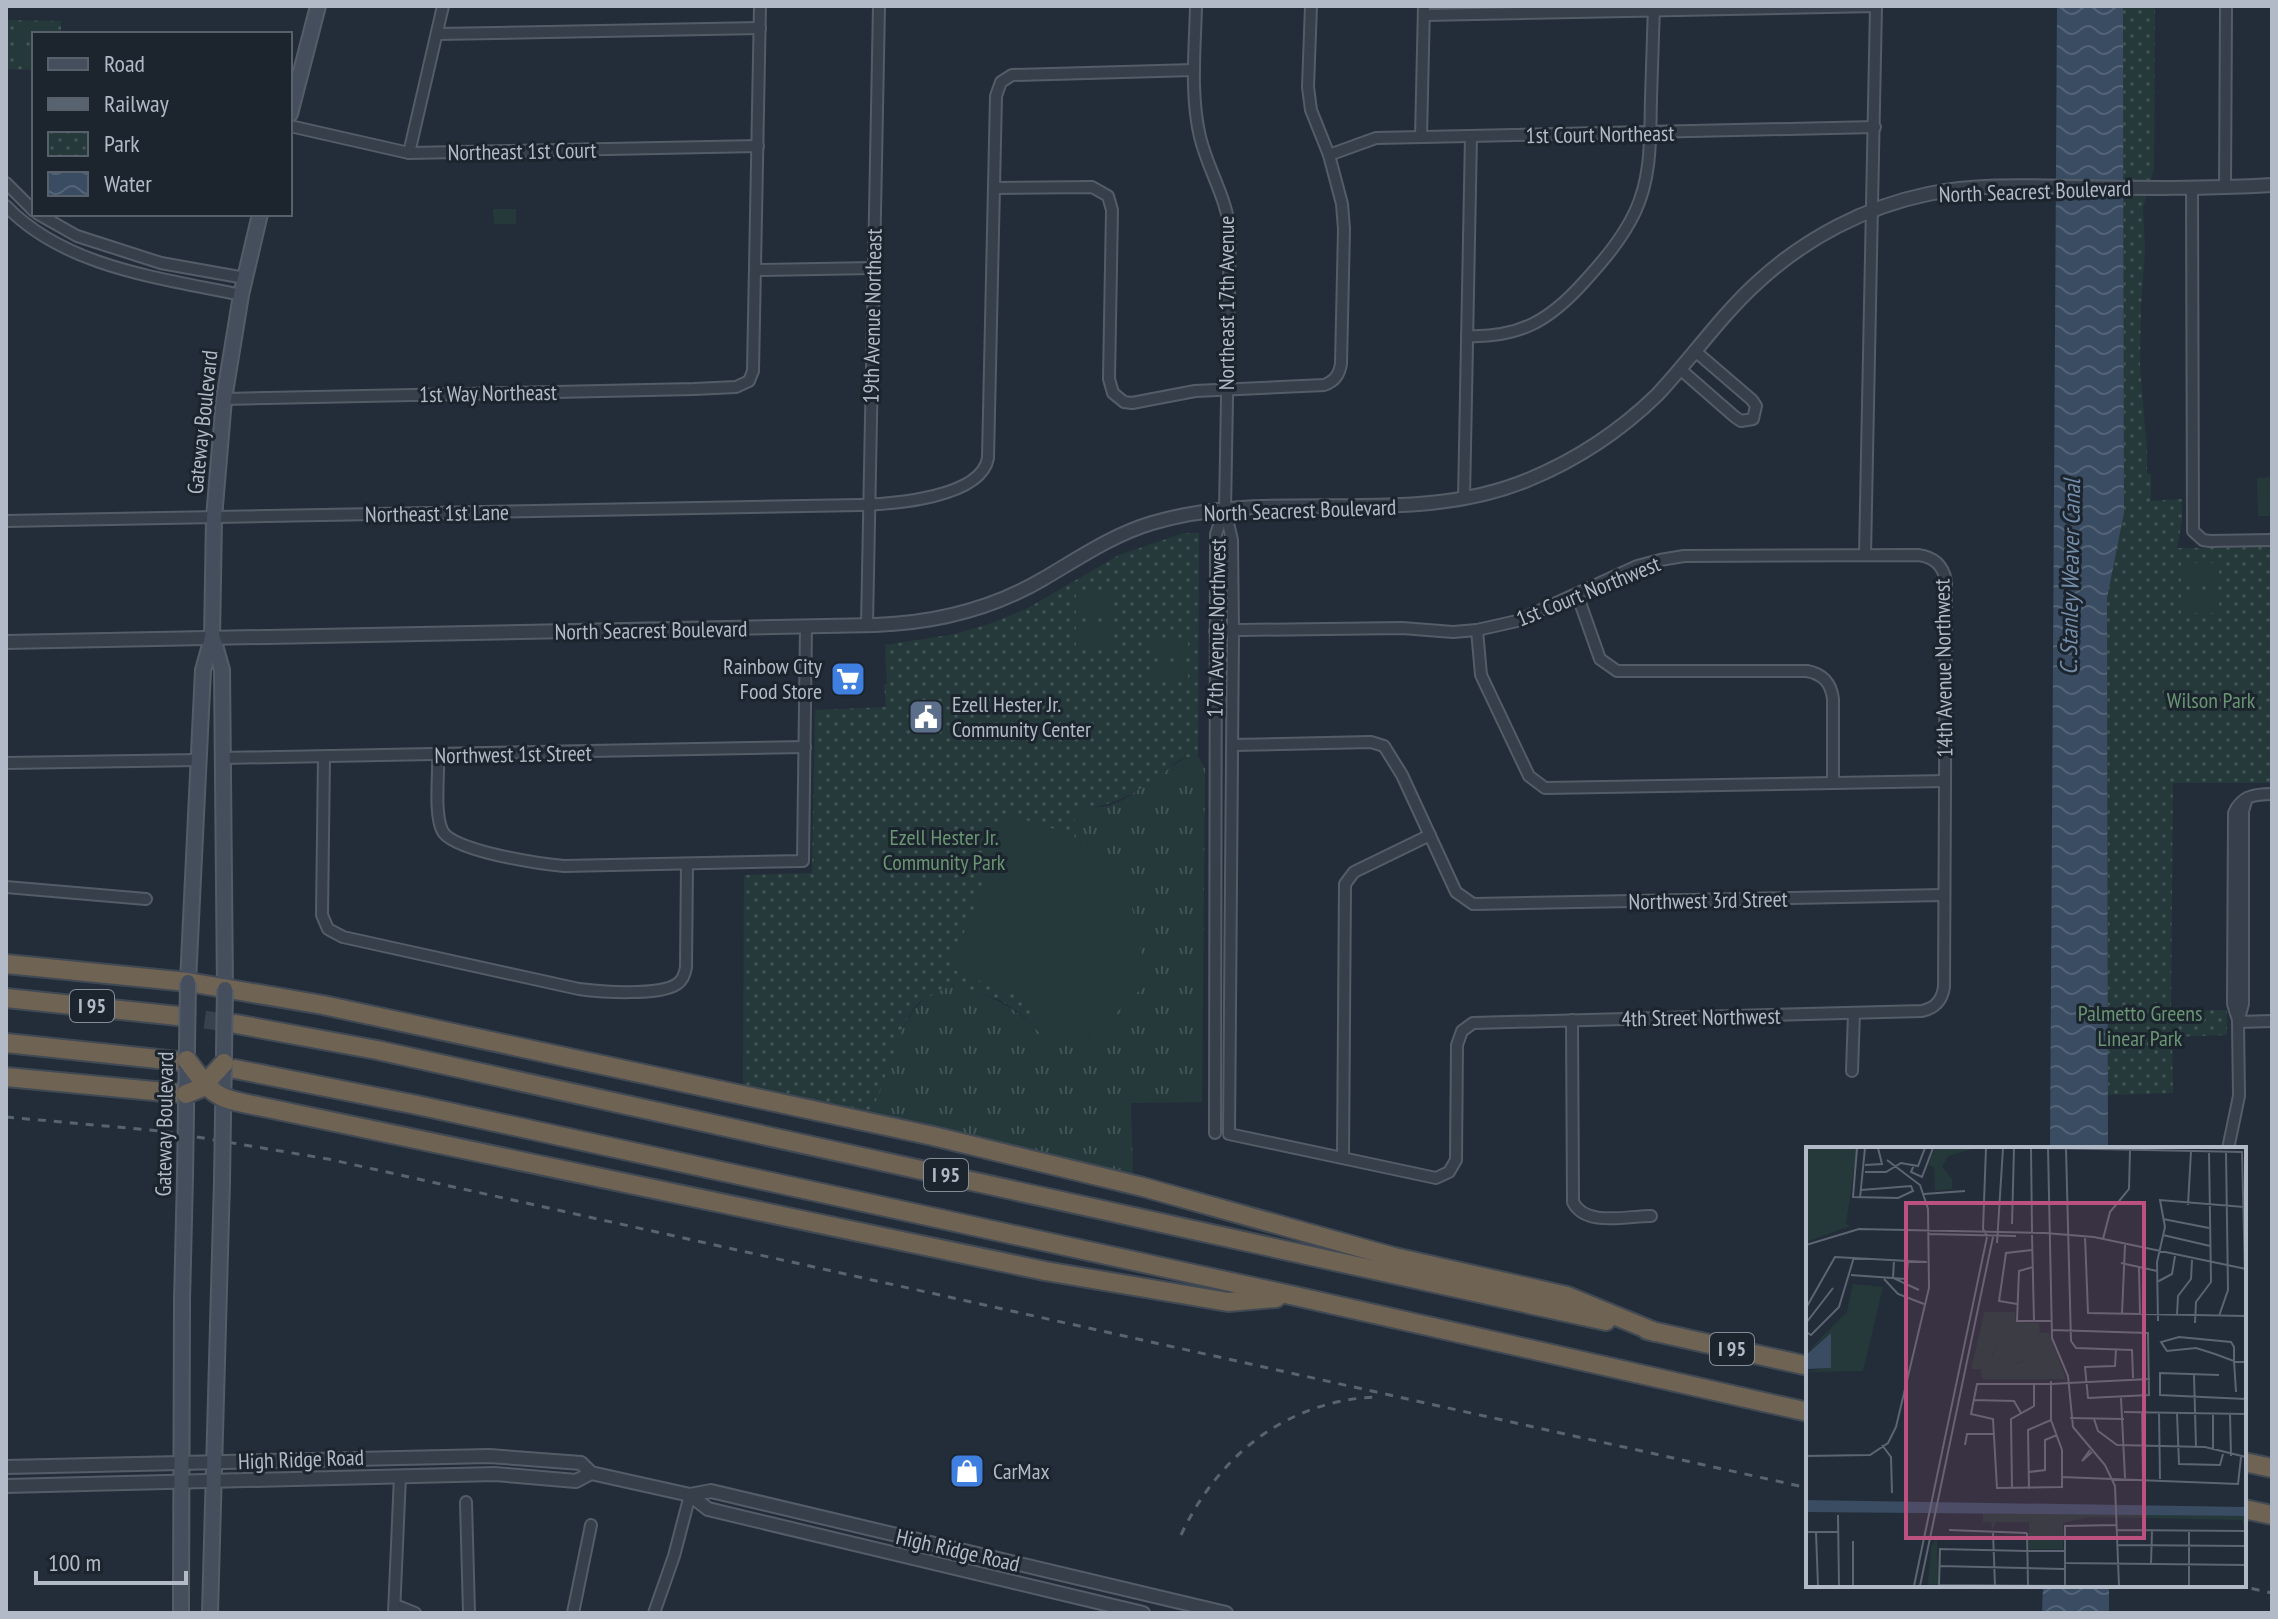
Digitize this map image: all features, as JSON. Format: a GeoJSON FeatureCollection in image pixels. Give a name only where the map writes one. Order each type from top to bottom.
{"type":"FeatureCollection","features":[{"type":"Feature","properties":{"kind":"highway"},"geometry":{"type":"LineString","coordinates":[[6,964],[188,982],[395,1020],[1042,1162],[1394,1257],[1567,1296],[1655,1332]]}},
{"type":"Feature","properties":{"kind":"highway","name":"I 95"},"geometry":{"type":"LineString","coordinates":[[6,998],[178,1016]]}},
{"type":"Feature","properties":{"kind":"highway","name":"I 95"},"geometry":{"type":"LineString","coordinates":[[236,1024],[424,1060],[1806,1366]]}},
{"type":"Feature","properties":{"kind":"highway","name":"I 95"},"geometry":{"type":"LineString","coordinates":[[6,1043],[182,1060]]}},
{"type":"Feature","properties":{"kind":"highway"},"geometry":{"type":"LineString","coordinates":[[182,1060],[223,1099],[1045,1271],[1228,1302],[1295,1296]]}},
{"type":"Feature","properties":{"kind":"highway"},"geometry":{"type":"LineString","coordinates":[[6,1077],[181,1094],[205,1084],[229,1066]]}},
{"type":"Feature","properties":{"kind":"highway","name":"I 95"},"geometry":{"type":"LineString","coordinates":[[229,1066],[1295,1296],[1806,1412]]}},
{"type":"Feature","properties":{"kind":"highway"},"geometry":{"type":"LineString","coordinates":[[2246,1462],[2272,1468]]}},
{"type":"Feature","properties":{"kind":"highway"},"geometry":{"type":"LineString","coordinates":[[2246,1509],[2272,1515]]}},
{"type":"Feature","properties":{"kind":"main road"},"geometry":{"type":"LineString","coordinates":[[292,106],[318,6]]}},
{"type":"Feature","properties":{"kind":"main road","name":"Gateway Boulevard"},"geometry":{"type":"LineString","coordinates":[[181,1613],[185,1176],[181,1094],[203,670],[212,638],[214,518],[224,399],[241,295],[260,216]]}},
{"type":"Feature","properties":{"kind":"main road","name":"Gateway Boulevard"},"geometry":{"type":"LineString","coordinates":[[210,1613],[223,1099],[229,1066],[225,989],[222,670],[212,638]]}},
{"type":"Feature","properties":{"kind":"street"},"geometry":{"type":"LineString","coordinates":[[409,153],[443,6]]}},
{"type":"Feature","properties":{"kind":"street"},"geometry":{"type":"LineString","coordinates":[[760,6],[755,270],[873,268]]}},
{"type":"Feature","properties":{"kind":"street","name":"19th Avenue Northeast"},"geometry":{"type":"LineString","coordinates":[[867,625],[879,6]]}},
{"type":"Feature","properties":{"kind":"street","name":"Northeast 17th Avenue"},"geometry":{"type":"LineString","coordinates":[[1196,6],[1194,70],[1199,133],[1225,201],[1230,232],[1225,510]]}},
{"type":"Feature","properties":{"kind":"street"},"geometry":{"type":"LineString","coordinates":[[1194,70],[1012,75],[1001,82],[996,96],[994,188],[1092,187],[1108,196],[1112,210],[1109,379],[1113,393],[1124,402],[1227,388],[1324,385],[1336,378],[1341,364],[1344,229],[1342,204],[1329,155],[1315,124],[1308,94],[1311,6]]}},
{"type":"Feature","properties":{"kind":"street"},"geometry":{"type":"LineString","coordinates":[[1421,137],[1424,11],[1876,6],[1865,555]]}},
{"type":"Feature","properties":{"kind":"street"},"geometry":{"type":"LineString","coordinates":[[2225,188],[2226,6]]}},
{"type":"Feature","properties":{"kind":"street"},"geometry":{"type":"LineString","coordinates":[[1467,336],[1501,335],[1525,328],[1555,312],[1611,250],[1635,211],[1649,167],[1654,8]]}},
{"type":"Feature","properties":{"kind":"street"},"geometry":{"type":"LineString","coordinates":[[437,34],[760,28]]}},
{"type":"Feature","properties":{"kind":"street","name":"Northeast 1st Court"},"geometry":{"type":"LineString","coordinates":[[292,126],[409,153],[758,146]]}},
{"type":"Feature","properties":{"kind":"street","name":"1st Court Northeast"},"geometry":{"type":"LineString","coordinates":[[1329,155],[1368,139],[1875,127]]}},
{"type":"Feature","properties":{"kind":"street"},"geometry":{"type":"LineString","coordinates":[[1464,499],[1471,136]]}},
{"type":"Feature","properties":{"kind":"street"},"geometry":{"type":"LineString","coordinates":[[6,183],[32,208]]}},
{"type":"Feature","properties":{"kind":"street","name":"North Seacrest Boulevard"},"geometry":{"type":"LineString","coordinates":[[6,642],[806,627],[919,622],[973,610],[1018,592],[1098,545],[1124,533],[1176,517],[1225,510],[1406,505],[1464,499],[1527,481],[1586,452],[1639,412],[1738,302],[1781,263],[1829,231],[1873,211],[1941,192],[2053,187],[2225,188],[2272,185]]}},
{"type":"Feature","properties":{"kind":"street","name":"Northeast 1st Lane"},"geometry":{"type":"LineString","coordinates":[[6,521],[869,504],[917,500],[941,494],[978,477],[987,465],[994,188]]}},
{"type":"Feature","properties":{"kind":"street"},"geometry":{"type":"LineString","coordinates":[[2192,188],[2193,531],[2203,540],[2210,541],[2272,540]]}},
{"type":"Feature","properties":{"kind":"street"},"geometry":{"type":"LineString","coordinates":[[6,206],[55,244],[87,257],[119,268],[241,295]]}},
{"type":"Feature","properties":{"kind":"street"},"geometry":{"type":"LineString","coordinates":[[43,216],[77,236],[161,263],[245,278]]}},
{"type":"Feature","properties":{"kind":"street","name":"1st Way Northeast"},"geometry":{"type":"LineString","coordinates":[[224,399],[736,387],[749,381],[753,371],[755,270]]}},
{"type":"Feature","properties":{"kind":"street"},"geometry":{"type":"LineString","coordinates":[[1680,369],[1735,417],[1748,421],[1753,419],[1756,406],[1752,400],[1695,351]]}},
{"type":"Feature","properties":{"kind":"street","name":"17th Avenue Northwest"},"geometry":{"type":"LineString","coordinates":[[1225,510],[1232,540],[1233,630],[1229,1134],[1343,1158]]}},
{"type":"Feature","properties":{"kind":"street","name":"17th Avenue Northwest"},"geometry":{"type":"LineString","coordinates":[[1215,1133],[1216,534],[1225,510]]}},
{"type":"Feature","properties":{"kind":"street","name":"1st Court Northwest"},"geometry":{"type":"LineString","coordinates":[[1215,631],[1477,630],[1517,621],[1637,566],[1684,556],[1865,555]]}},
{"type":"Feature","properties":{"kind":"street","name":"14th Avenue Northwest"},"geometry":{"type":"LineString","coordinates":[[1865,555],[1925,556],[1937,562],[1945,574],[1944,987],[1940,1001]]}},
{"type":"Feature","properties":{"kind":"street"},"geometry":{"type":"LineString","coordinates":[[1577,594],[1600,659],[1617,671],[1807,671],[1820,675],[1830,685],[1833,699],[1833,783]]}},
{"type":"Feature","properties":{"kind":"street"},"geometry":{"type":"LineString","coordinates":[[438,756],[439,821],[444,835],[456,843],[552,865],[803,861],[806,627]]}},
{"type":"Feature","properties":{"kind":"street"},"geometry":{"type":"LineString","coordinates":[[1477,630],[1481,675],[1529,776],[1545,788],[1945,781]]}},
{"type":"Feature","properties":{"kind":"street"},"geometry":{"type":"LineString","coordinates":[[1232,745],[1378,743],[1389,751],[1430,835],[1354,872],[1345,884],[1343,1158]]}},
{"type":"Feature","properties":{"kind":"street","name":"Northwest 1st Street"},"geometry":{"type":"LineString","coordinates":[[222,758],[805,747]]}},
{"type":"Feature","properties":{"kind":"street"},"geometry":{"type":"LineString","coordinates":[[324,757],[322,915],[328,929],[343,937],[579,989],[669,988],[681,981],[686,967],[687,864]]}},
{"type":"Feature","properties":{"kind":"street"},"geometry":{"type":"LineString","coordinates":[[6,763],[199,760]]}},
{"type":"Feature","properties":{"kind":"street"},"geometry":{"type":"LineString","coordinates":[[2228,1147],[2239,1096],[2238,1022],[2243,1004],[2238,939],[2243,811],[2247,798],[2272,794]]}},
{"type":"Feature","properties":{"kind":"street","name":"Northwest 3rd Street"},"geometry":{"type":"LineString","coordinates":[[1430,835],[1456,892],[1473,904],[1944,895]]}},
{"type":"Feature","properties":{"kind":"street"},"geometry":{"type":"LineString","coordinates":[[6,887],[146,899]]}},
{"type":"Feature","properties":{"kind":"street","name":"4th Street Northwest"},"geometry":{"type":"LineString","coordinates":[[1343,1158],[1429,1178],[1449,1172],[1456,1160],[1457,1045],[1462,1031],[1480,1022],[1922,1011],[1929,1010],[1940,1001]]}},
{"type":"Feature","properties":{"kind":"street"},"geometry":{"type":"LineString","coordinates":[[1852,1071],[1854,1013]]}},
{"type":"Feature","properties":{"kind":"street"},"geometry":{"type":"LineString","coordinates":[[1572,1020],[1573,1202],[1576,1209],[1588,1217],[1651,1216]]}},
{"type":"Feature","properties":{"kind":"street"},"geometry":{"type":"LineString","coordinates":[[2238,1022],[2272,1021]]}},
{"type":"Feature","properties":{"kind":"street"},"geometry":{"type":"LineString","coordinates":[[466,1456],[466,1475]]}},
{"type":"Feature","properties":{"kind":"street","name":"High Ridge Road"},"geometry":{"type":"LineString","coordinates":[[6,1467],[466,1456],[530,1457],[581,1463],[591,1473],[690,1495],[711,1491],[1226,1613]]}},
{"type":"Feature","properties":{"kind":"street","name":"High Ridge Road"},"geometry":{"type":"LineString","coordinates":[[6,1486],[466,1475],[526,1475],[576,1481],[591,1473]]}},
{"type":"Feature","properties":{"kind":"street"},"geometry":{"type":"LineString","coordinates":[[400,1476],[394,1609],[415,1613]]}},
{"type":"Feature","properties":{"kind":"street"},"geometry":{"type":"LineString","coordinates":[[654,1613],[674,1556],[690,1495]]}},
{"type":"Feature","properties":{"kind":"street","name":"High Ridge Road"},"geometry":{"type":"LineString","coordinates":[[690,1495],[708,1509],[1142,1613]]}},
{"type":"Feature","properties":{"kind":"street"},"geometry":{"type":"LineString","coordinates":[[466,1502],[469,1613]]}},
{"type":"Feature","properties":{"kind":"street"},"geometry":{"type":"LineString","coordinates":[[835,1540],[839,1522]]}},
{"type":"Feature","properties":{"kind":"street"},"geometry":{"type":"LineString","coordinates":[[573,1613],[591,1525]]}},
{"type":"Feature","properties":{"kind":"street"},"geometry":{"type":"LineString","coordinates":[[1142,1613],[1145,1594]]}},
{"type":"Feature","properties":{"kind":"green space"},"geometry":{"type":"Polygon","coordinates":[[[2123,6],[2155,6],[2154,168],[2143,208],[2145,250],[2140,367],[2151,501],[2182,499],[2177,548],[2272,547],[2272,783],[2173,783],[2171,1011],[2227,1010],[2227,1035],[2172,1037],[2173,1093],[2108,1095],[2107,598],[2124,513],[2123,6]]]}},
{"type":"Feature","properties":{"kind":"green space"},"geometry":{"type":"Polygon","coordinates":[[[6,20],[61,21],[61,32],[32,32],[32,70],[6,69],[6,20]]]}},
{"type":"Feature","properties":{"kind":"green space"},"geometry":{"type":"Polygon","coordinates":[[[16,26],[51,26],[51,32],[32,32],[32,42],[15,42],[16,26]]]}},
{"type":"Feature","properties":{"kind":"green space"},"geometry":{"type":"Polygon","coordinates":[[[15,48],[32,48],[32,64],[15,64],[15,48]]]}},
{"type":"Feature","properties":{"kind":"green space"},"geometry":{"type":"Polygon","coordinates":[[[493,209],[516,209],[516,224],[494,224],[493,209]]]}},
{"type":"Feature","properties":{"kind":"green space"},"geometry":{"type":"Polygon","coordinates":[[[2272,477],[2272,516],[2258,516],[2257,478],[2272,477]]]}},
{"type":"Feature","properties":{"kind":"green space","name":"Ezell Hester Jr. Community Park"},"geometry":{"type":"Polygon","coordinates":[[[1184,533],[1199,533],[1198,757],[1179,760],[1143,787],[1118,800],[1074,811],[1076,838],[1102,855],[1122,882],[1134,915],[1147,983],[1091,1037],[1066,1040],[1042,1035],[1020,1013],[1000,1000],[953,985],[942,990],[919,1002],[912,1011],[872,1112],[743,1085],[744,875],[812,873],[815,710],[886,707],[885,645],[955,634],[992,623],[1026,609],[1119,555],[1184,533]]]}},
{"type":"Feature","properties":{"kind":"green space"},"geometry":{"type":"Polygon","coordinates":[[[2181,563],[2219,563],[2219,586],[2181,586],[2181,563]]]}},
{"type":"Feature","properties":{"kind":"green space"},"geometry":{"type":"Polygon","coordinates":[[[2181,590],[2219,590],[2219,613],[2181,613],[2181,590]]]}},
{"type":"Feature","properties":{"kind":"green space"},"geometry":{"type":"Polygon","coordinates":[[[1076,594],[1112,594],[1112,617],[1076,617],[1076,594]]]}},
{"type":"Feature","properties":{"kind":"green space"},"geometry":{"type":"Polygon","coordinates":[[[1076,623],[1112,623],[1112,646],[1076,646],[1076,623]]]}},
{"type":"Feature","properties":{"kind":"green space"},"geometry":{"type":"Polygon","coordinates":[[[1152,639],[1188,639],[1188,655],[1152,655],[1152,639]]]}},
{"type":"Feature","properties":{"kind":"green space"},"geometry":{"type":"Polygon","coordinates":[[[1153,664],[1188,664],[1188,680],[1153,680],[1153,664]]]}},
{"type":"Feature","properties":{"kind":"green space"},"geometry":{"type":"Polygon","coordinates":[[[1186,757],[1198,757],[1205,768],[1202,1102],[1131,1103],[1133,1175],[872,1112],[899,1037],[920,1003],[934,992],[954,986],[986,996],[1012,1009],[1042,1035],[1100,853],[1075,838],[1074,810],[1108,806],[1123,800],[1186,757]]]}},
{"type":"Feature","properties":{"kind":"green space"},"geometry":{"type":"Polygon","coordinates":[[[1005,815],[1068,834],[1082,842],[1108,861],[1124,885],[1137,927],[1147,983],[1091,1037],[1066,1040],[1042,1035],[1022,997],[957,972],[953,959],[974,909],[1005,815]]]}},
{"type":"Feature","properties":{"kind":"water","name":"C. Stanley Weaver Canal"},"geometry":{"type":"Polygon","coordinates":[[[2057,6],[2123,6],[2124,513],[2107,598],[2108,1147],[2050,1147],[2057,6]]]}},
{"type":"Feature","properties":{"kind":"water"},"geometry":{"type":"Polygon","coordinates":[[[2043,1587],[2109,1587],[2109,1613],[2042,1613],[2043,1587]]]}},
{"type":"Feature","properties":{"kind":"tunnel"},"geometry":{"type":"LineString","coordinates":[[178,1016],[236,1024]]}},
{"type":"Feature","properties":{"kind":"railway"},"geometry":{"type":"LineString","coordinates":[[6,1117],[161,1131],[328,1159],[1806,1488]]}},
{"type":"Feature","properties":{"kind":"railway"},"geometry":{"type":"LineString","coordinates":[[1181,1535],[1214,1481],[1258,1438],[1312,1409],[1375,1397]]}},
{"type":"Feature","properties":{"kind":"railway"},"geometry":{"type":"LineString","coordinates":[[2245,1587],[2272,1593]]}},
{"type":"Feature","properties":{"kind":"place","name":"Rainbow City Food Store"},"geometry":{"type":"Point","coordinates":[848,679]}},
{"type":"Feature","properties":{"kind":"place","name":"Ezell Hester Jr. Community Center"},"geometry":{"type":"Point","coordinates":[926,717]}},
{"type":"Feature","properties":{"kind":"place","name":"CarMax"},"geometry":{"type":"Point","coordinates":[967,1471]}},
{"type":"Feature","properties":{"kind":"park label","name":"Wilson Park"},"geometry":{"type":"Point","coordinates":[2211,700]}},
{"type":"Feature","properties":{"kind":"park label","name":"Palmetto Greens Linear Park"},"geometry":{"type":"Point","coordinates":[2140,1026]}}]}
